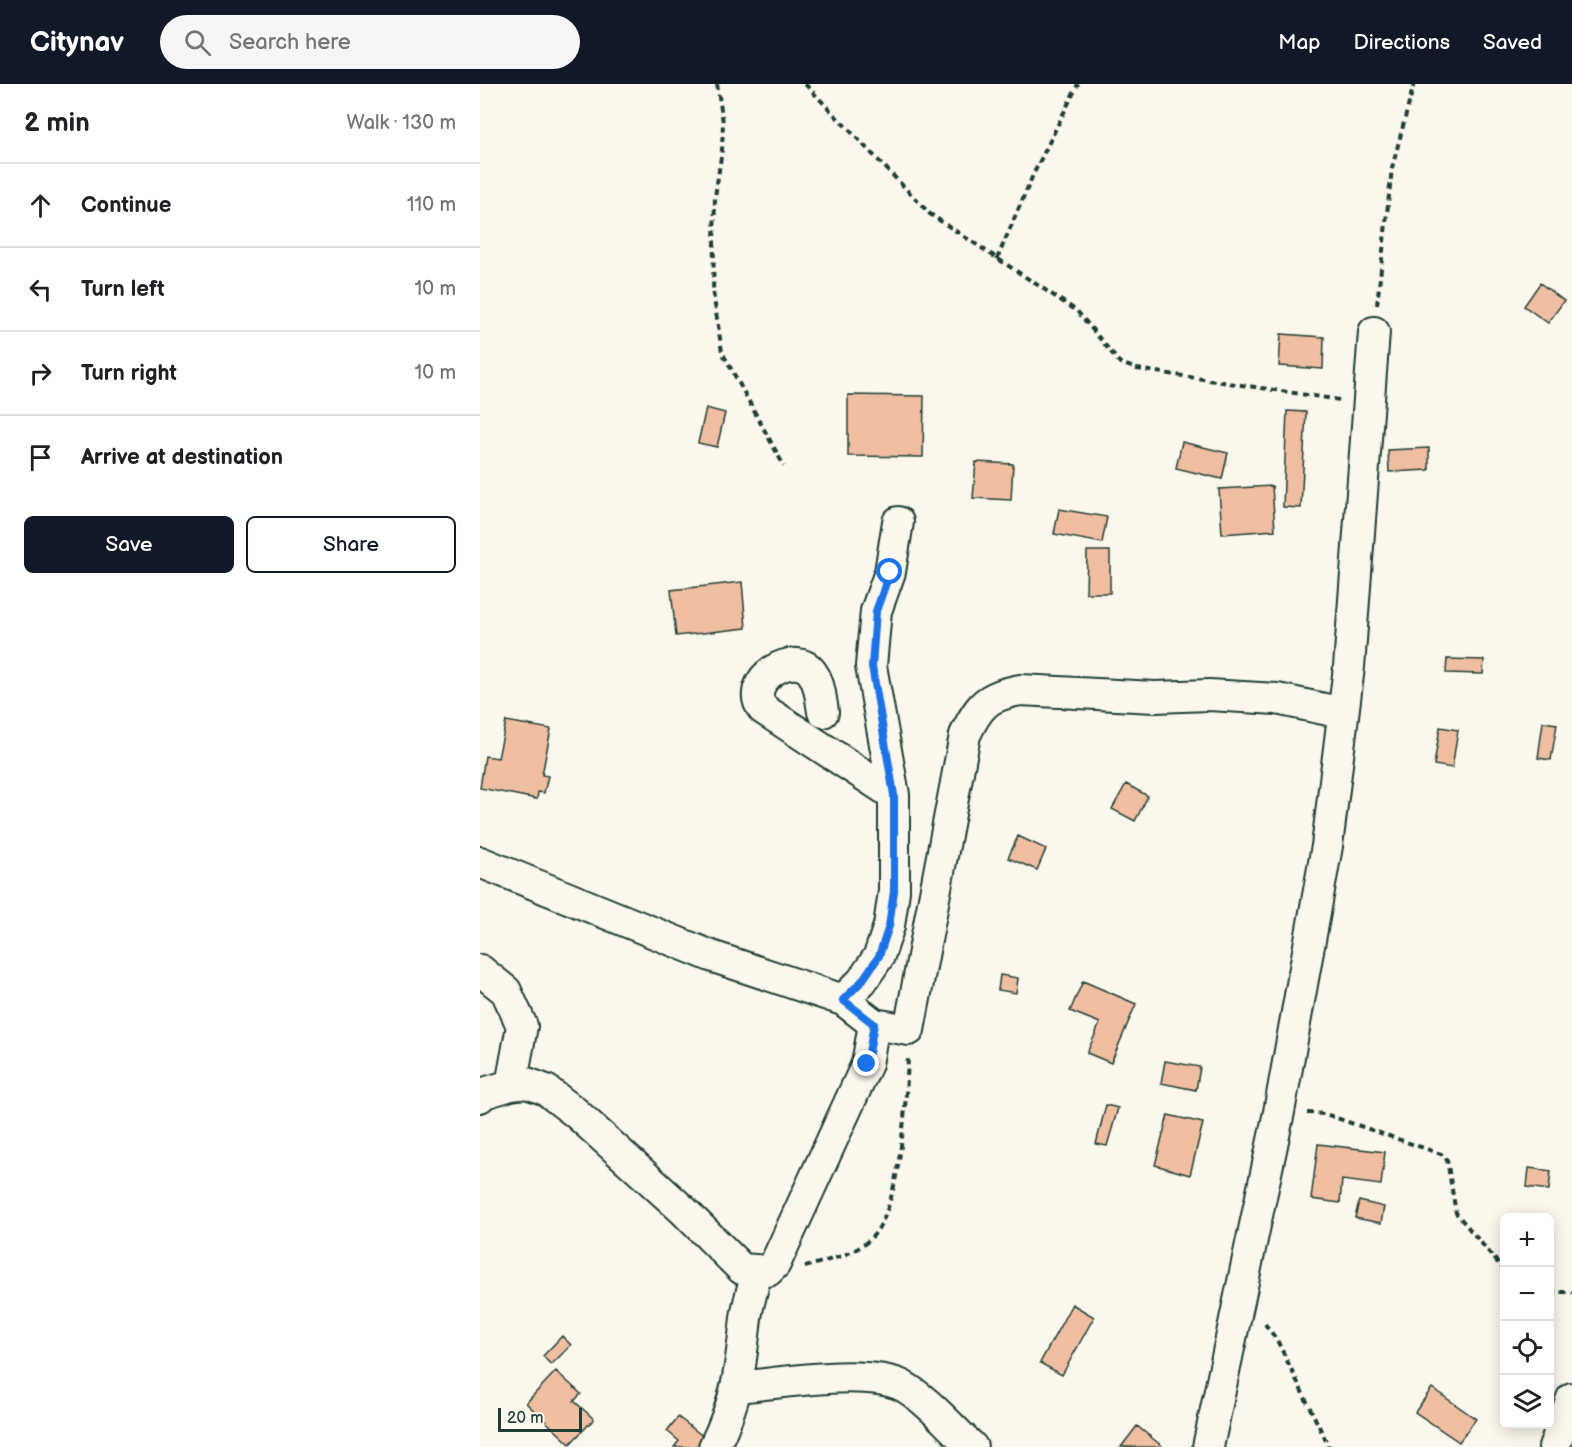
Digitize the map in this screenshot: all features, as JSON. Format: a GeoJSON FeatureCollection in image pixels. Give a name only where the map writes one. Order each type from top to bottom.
{"type":"FeatureCollection","features":[{"type":"Feature","properties":{"kind":"street"},"geometry":{"type":"LineString","coordinates":[[1208,1447],[1280,1112],[1310,952],[1343,713],[1374,332]]}},
{"type":"Feature","properties":{"kind":"street"},"geometry":{"type":"LineString","coordinates":[[843,1000],[873,967],[889,926],[894,891],[894,795],[872,666],[876,611],[890,572],[898,522]]}},
{"type":"Feature","properties":{"kind":"street"},"geometry":{"type":"LineString","coordinates":[[824,712],[814,675],[808,669],[795,664],[778,667],[767,675],[757,692],[757,702],[763,709],[894,795]]}},
{"type":"Feature","properties":{"kind":"street"},"geometry":{"type":"LineString","coordinates":[[480,862],[711,956],[843,1000],[874,1024],[909,1030],[965,735],[984,703],[998,694],[1020,690],[1155,697],[1209,695],[1277,699],[1343,713]]}},
{"type":"Feature","properties":{"kind":"street"},"geometry":{"type":"LineString","coordinates":[[480,970],[506,991],[522,1026],[511,1085]]}},
{"type":"Feature","properties":{"kind":"street"},"geometry":{"type":"LineString","coordinates":[[480,1098],[484,1093],[527,1083],[546,1090],[576,1113],[683,1210],[742,1269],[756,1272],[768,1271],[775,1264],[867,1064],[874,1024]]}},
{"type":"Feature","properties":{"kind":"street"},"geometry":{"type":"LineString","coordinates":[[714,1447],[738,1387],[746,1317],[756,1272]]}},
{"type":"Feature","properties":{"kind":"street"},"geometry":{"type":"LineString","coordinates":[[738,1387],[843,1378],[886,1381],[902,1386],[915,1395],[972,1447]]}},
{"type":"Feature","properties":{"kind":"street"},"geometry":{"type":"LineString","coordinates":[[1554,1447],[1572,1398]]}},
{"type":"Feature","properties":{"kind":"path"},"geometry":{"type":"LineString","coordinates":[[717,84],[723,122],[713,237],[713,292],[717,333],[722,352],[784,466]]}},
{"type":"Feature","properties":{"kind":"path"},"geometry":{"type":"LineString","coordinates":[[805,84],[930,214],[1077,311],[1120,363],[1137,369],[1369,406]]}},
{"type":"Feature","properties":{"kind":"path"},"geometry":{"type":"LineString","coordinates":[[997,259],[1033,175],[1078,84]]}},
{"type":"Feature","properties":{"kind":"path"},"geometry":{"type":"LineString","coordinates":[[1374,332],[1392,168],[1414,84]]}},
{"type":"Feature","properties":{"kind":"path"},"geometry":{"type":"LineString","coordinates":[[795,1271],[856,1249],[872,1237],[882,1222],[889,1202],[905,1115],[909,1030]]}},
{"type":"Feature","properties":{"kind":"path"},"geometry":{"type":"LineString","coordinates":[[1280,1112],[1325,1114],[1441,1154],[1447,1160],[1456,1213],[1501,1267]]}},
{"type":"Feature","properties":{"kind":"path"},"geometry":{"type":"LineString","coordinates":[[1554,1292],[1572,1292]]}},
{"type":"Feature","properties":{"kind":"path"},"geometry":{"type":"LineString","coordinates":[[1242,1295],[1277,1340],[1329,1447]]}},
{"type":"Feature","properties":{"kind":"building"},"geometry":{"type":"Polygon","coordinates":[[[1540,283],[1564,301],[1548,323],[1524,306],[1540,283]]]}},
{"type":"Feature","properties":{"kind":"building"},"geometry":{"type":"Polygon","coordinates":[[[1281,334],[1324,337],[1323,369],[1279,366],[1281,334]]]}},
{"type":"Feature","properties":{"kind":"building"},"geometry":{"type":"Polygon","coordinates":[[[848,395],[924,396],[923,457],[848,456],[848,395]]]}},
{"type":"Feature","properties":{"kind":"building"},"geometry":{"type":"Polygon","coordinates":[[[706,408],[725,413],[717,447],[698,443],[706,408]]]}},
{"type":"Feature","properties":{"kind":"building"},"geometry":{"type":"Polygon","coordinates":[[[1287,411],[1306,412],[1301,508],[1283,507],[1287,411]]]}},
{"type":"Feature","properties":{"kind":"building"},"geometry":{"type":"Polygon","coordinates":[[[1182,442],[1228,453],[1222,479],[1176,468],[1182,442]]]}},
{"type":"Feature","properties":{"kind":"building"},"geometry":{"type":"Polygon","coordinates":[[[1429,448],[1429,470],[1389,472],[1388,450],[1429,448]]]}},
{"type":"Feature","properties":{"kind":"building"},"geometry":{"type":"Polygon","coordinates":[[[976,462],[1013,464],[1011,500],[973,498],[976,462]]]}},
{"type":"Feature","properties":{"kind":"building"},"geometry":{"type":"Polygon","coordinates":[[[1272,486],[1275,530],[1222,534],[1219,489],[1272,486]]]}},
{"type":"Feature","properties":{"kind":"building"},"geometry":{"type":"Polygon","coordinates":[[[1059,509],[1107,517],[1102,543],[1054,534],[1059,509]]]}},
{"type":"Feature","properties":{"kind":"building"},"geometry":{"type":"Polygon","coordinates":[[[1087,551],[1110,551],[1110,593],[1086,593],[1087,551]]]}},
{"type":"Feature","properties":{"kind":"building"},"geometry":{"type":"Polygon","coordinates":[[[742,582],[746,628],[676,636],[671,590],[742,582]]]}},
{"type":"Feature","properties":{"kind":"building"},"geometry":{"type":"Polygon","coordinates":[[[1447,659],[1484,660],[1483,674],[1446,673],[1447,659]]]}},
{"type":"Feature","properties":{"kind":"building"},"geometry":{"type":"Polygon","coordinates":[[[506,721],[551,729],[542,775],[548,776],[544,793],[538,792],[537,799],[480,788],[485,756],[498,758],[506,721]]]}},
{"type":"Feature","properties":{"kind":"building"},"geometry":{"type":"Polygon","coordinates":[[[1543,722],[1557,724],[1551,760],[1538,758],[1543,722]]]}},
{"type":"Feature","properties":{"kind":"building"},"geometry":{"type":"Polygon","coordinates":[[[1440,727],[1458,730],[1452,768],[1434,765],[1440,727]]]}},
{"type":"Feature","properties":{"kind":"building"},"geometry":{"type":"Polygon","coordinates":[[[1126,784],[1148,796],[1135,821],[1112,809],[1126,784]]]}},
{"type":"Feature","properties":{"kind":"building"},"geometry":{"type":"Polygon","coordinates":[[[1018,836],[1046,849],[1037,870],[1008,858],[1018,836]]]}},
{"type":"Feature","properties":{"kind":"building"},"geometry":{"type":"Polygon","coordinates":[[[1000,975],[1018,978],[1016,993],[998,990],[1000,975]]]}},
{"type":"Feature","properties":{"kind":"building"},"geometry":{"type":"Polygon","coordinates":[[[1083,981],[1136,1004],[1111,1063],[1087,1053],[1100,1023],[1070,1011],[1083,981]]]}},
{"type":"Feature","properties":{"kind":"building"},"geometry":{"type":"Polygon","coordinates":[[[1165,1061],[1200,1067],[1196,1090],[1161,1083],[1165,1061]]]}},
{"type":"Feature","properties":{"kind":"building"},"geometry":{"type":"Polygon","coordinates":[[[1106,1105],[1118,1108],[1107,1146],[1096,1144],[1106,1105]]]}},
{"type":"Feature","properties":{"kind":"building"},"geometry":{"type":"Polygon","coordinates":[[[1168,1115],[1203,1123],[1190,1175],[1155,1165],[1168,1115]]]}},
{"type":"Feature","properties":{"kind":"building"},"geometry":{"type":"Polygon","coordinates":[[[1318,1144],[1385,1152],[1381,1185],[1342,1180],[1340,1203],[1311,1199],[1318,1144]]]}},
{"type":"Feature","properties":{"kind":"building"},"geometry":{"type":"Polygon","coordinates":[[[1529,1168],[1551,1171],[1549,1190],[1527,1187],[1529,1168]]]}},
{"type":"Feature","properties":{"kind":"building"},"geometry":{"type":"Polygon","coordinates":[[[1359,1201],[1384,1207],[1381,1223],[1355,1218],[1359,1201]]]}},
{"type":"Feature","properties":{"kind":"building"},"geometry":{"type":"Polygon","coordinates":[[[1072,1304],[1094,1317],[1062,1375],[1040,1363],[1072,1304]]]}},
{"type":"Feature","properties":{"kind":"building"},"geometry":{"type":"Polygon","coordinates":[[[562,1336],[571,1345],[551,1365],[543,1356],[562,1336]]]}},
{"type":"Feature","properties":{"kind":"building"},"geometry":{"type":"Polygon","coordinates":[[[556,1371],[581,1394],[574,1401],[594,1419],[570,1444],[526,1403],[556,1371]]]}},
{"type":"Feature","properties":{"kind":"building"},"geometry":{"type":"Polygon","coordinates":[[[1432,1388],[1476,1419],[1459,1442],[1415,1412],[1432,1388]]]}},
{"type":"Feature","properties":{"kind":"building"},"geometry":{"type":"Polygon","coordinates":[[[678,1417],[709,1441],[705,1447],[674,1447],[679,1441],[667,1431],[678,1417]]]}},
{"type":"Feature","properties":{"kind":"building"},"geometry":{"type":"Polygon","coordinates":[[[1137,1426],[1162,1446],[1121,1447],[1137,1426]]]}},
{"type":"Feature","properties":{"kind":"route"},"geometry":{"type":"LineString","coordinates":[[867,1064],[871,1053],[874,1024],[843,1000],[862,981],[879,956],[889,926],[894,891],[896,833],[894,795],[872,666],[873,627],[876,611],[890,572]]}}]}
